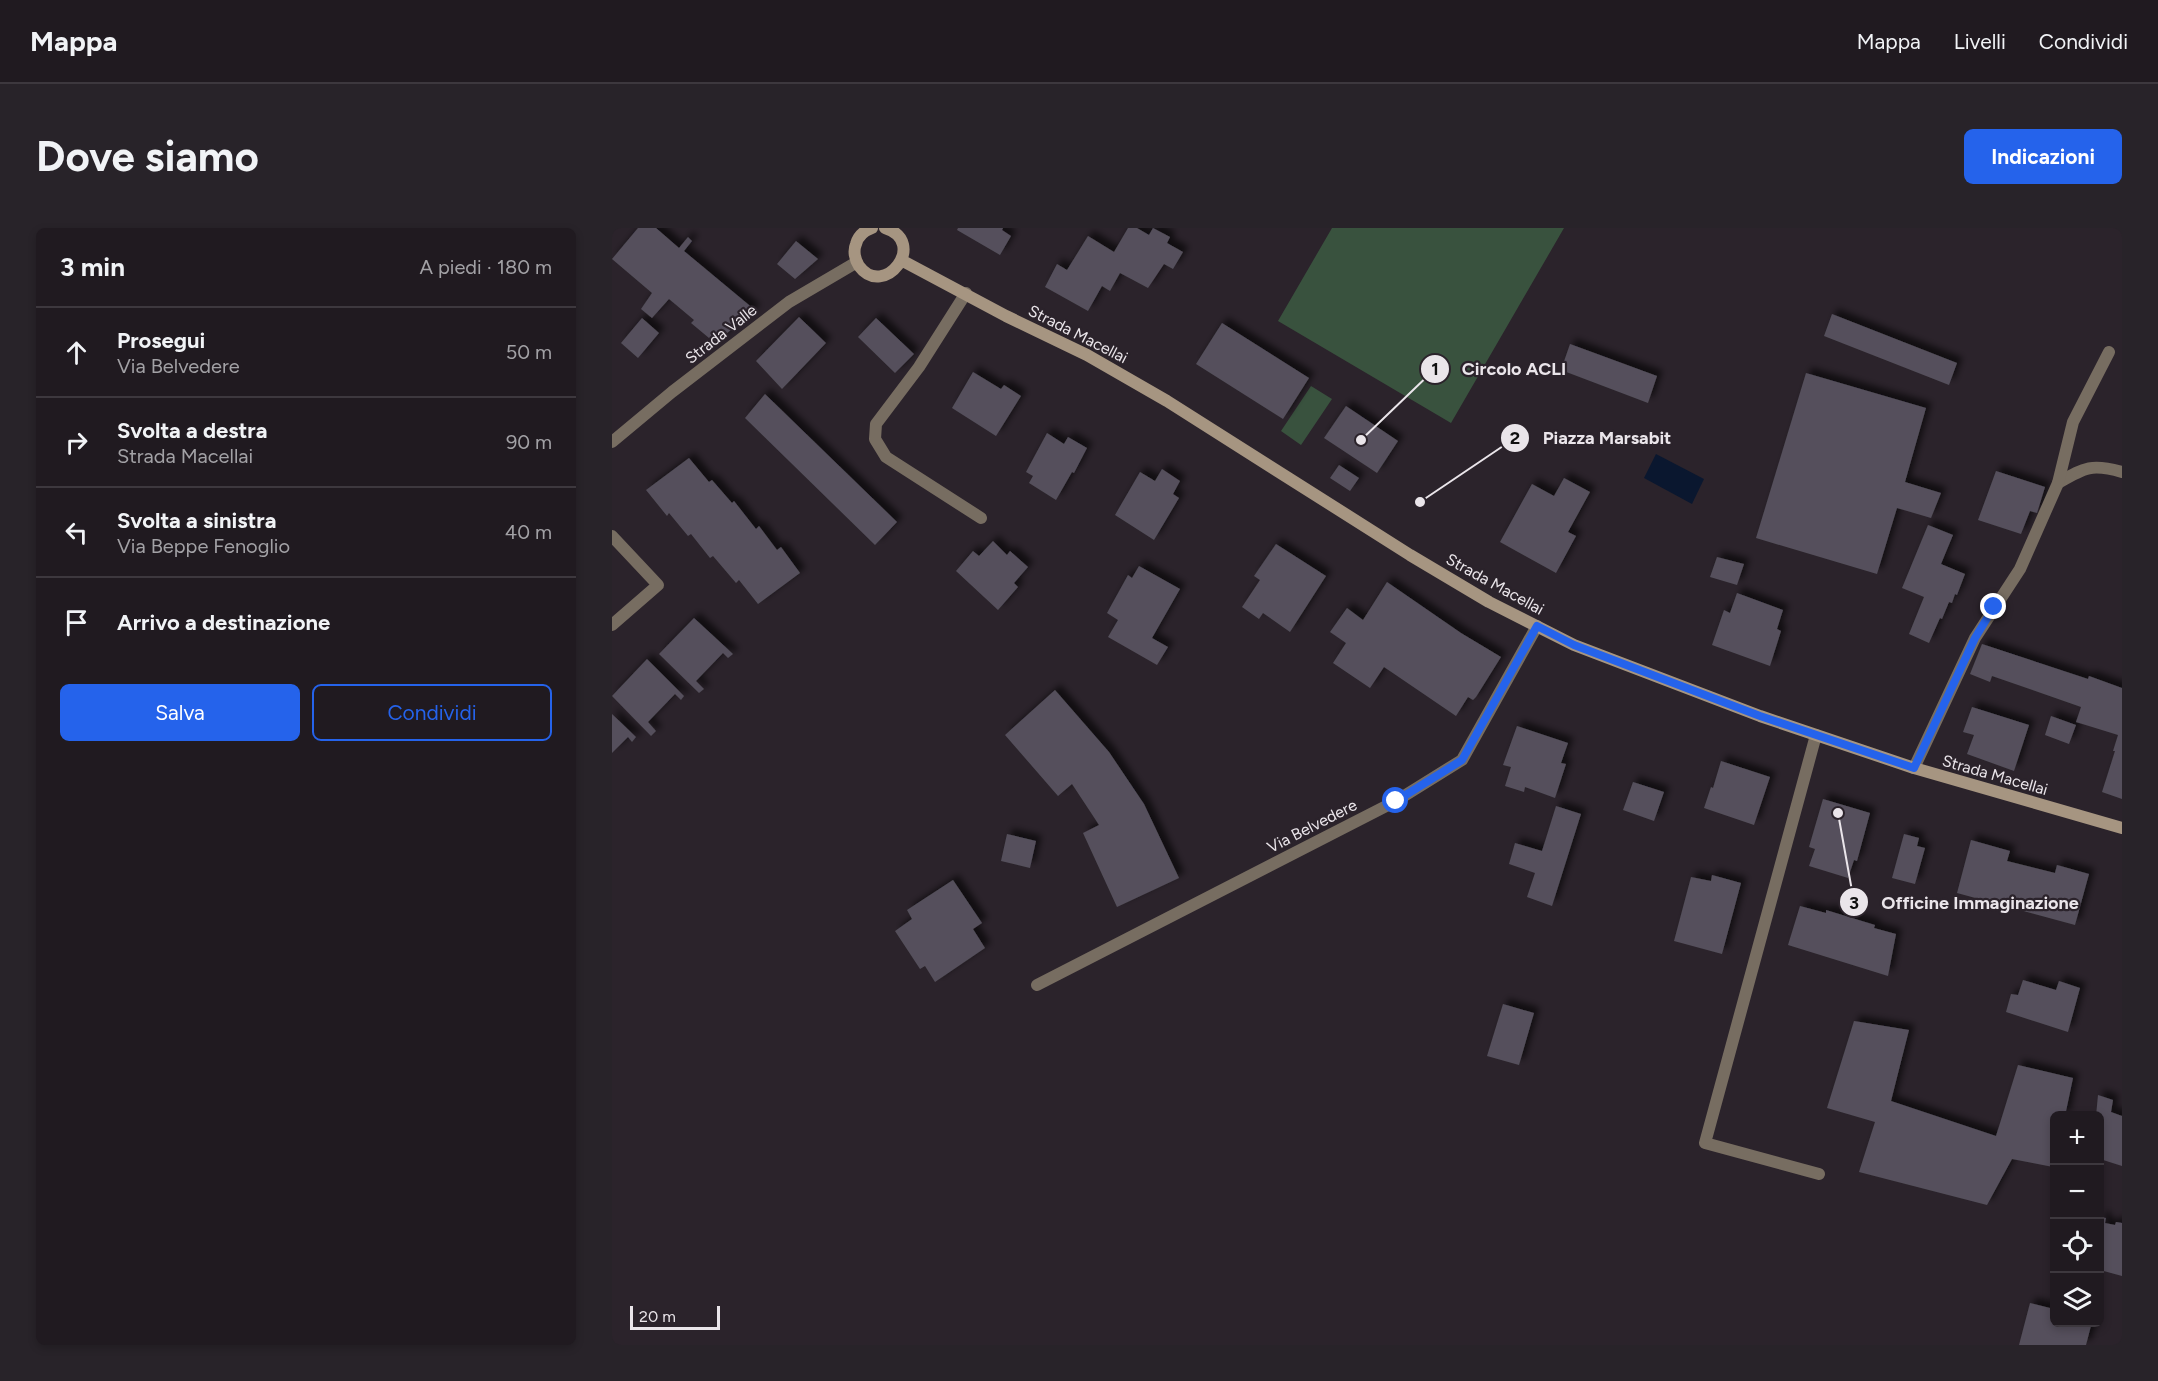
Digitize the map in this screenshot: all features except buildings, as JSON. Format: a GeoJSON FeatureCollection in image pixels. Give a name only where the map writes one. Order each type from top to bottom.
{"type":"FeatureCollection","features":[{"type":"Feature","properties":{"kind":"street"},"geometry":{"type":"LineString","coordinates":[[867,229],[856,243],[857,262],[864,271],[879,276],[887,275],[895,270],[902,260],[901,240],[896,233],[885,228]]}},
{"type":"Feature","properties":{"kind":"street","name":"Strada Macellai"},"geometry":{"type":"LineString","coordinates":[[902,260],[1087,355],[1167,401],[1401,550],[1489,602],[1574,645],[1760,716],[1914,768],[2122,828]]}},
{"type":"Feature","properties":{"kind":"street","name":"Strada Valle"},"geometry":{"type":"LineString","coordinates":[[612,442],[672,392],[789,302],[857,262]]}},
{"type":"Feature","properties":{"kind":"street"},"geometry":{"type":"LineString","coordinates":[[966,293],[919,367],[876,424],[875,439],[886,457],[981,518]]}},
{"type":"Feature","properties":{"kind":"street"},"geometry":{"type":"LineString","coordinates":[[1914,768],[1975,638],[2020,569],[2058,483],[2073,422],[2109,352]]}},
{"type":"Feature","properties":{"kind":"street"},"geometry":{"type":"LineString","coordinates":[[2058,483],[2085,468],[2108,468],[2122,472]]}},
{"type":"Feature","properties":{"kind":"street"},"geometry":{"type":"LineString","coordinates":[[612,536],[658,585],[612,625]]}},
{"type":"Feature","properties":{"kind":"street","name":"Via Belvedere"},"geometry":{"type":"LineString","coordinates":[[1037,985],[1396,801],[1462,760],[1537,626]]}},
{"type":"Feature","properties":{"kind":"street"},"geometry":{"type":"LineString","coordinates":[[1816,735],[1705,1143],[1819,1174]]}},
{"type":"Feature","properties":{"kind":"green space"},"geometry":{"type":"Polygon","coordinates":[[[1332,228],[1564,228],[1451,423],[1278,321],[1332,228]]]}},
{"type":"Feature","properties":{"kind":"green space"},"geometry":{"type":"Polygon","coordinates":[[[1311,386],[1332,399],[1301,445],[1281,431],[1311,386]]]}},
{"type":"Feature","properties":{"kind":"water"},"geometry":{"type":"Polygon","coordinates":[[[1656,454],[1704,479],[1692,504],[1644,478],[1656,454]]]}},
{"type":"Feature","properties":{"kind":"place","name":"Circolo ACLI"},"geometry":{"type":"Point","coordinates":[1361,440]}},
{"type":"Feature","properties":{"kind":"place","name":"Piazza Marsabit"},"geometry":{"type":"Point","coordinates":[1420,502]}},
{"type":"Feature","properties":{"kind":"place","name":"Officine Immaginazione"},"geometry":{"type":"Point","coordinates":[1838,813]}},
{"type":"Feature","properties":{"kind":"route"},"geometry":{"type":"LineString","coordinates":[[1396,801],[1462,760],[1537,626],[1574,645],[1760,716],[1914,768],[1975,638],[1994,607]]}}]}
